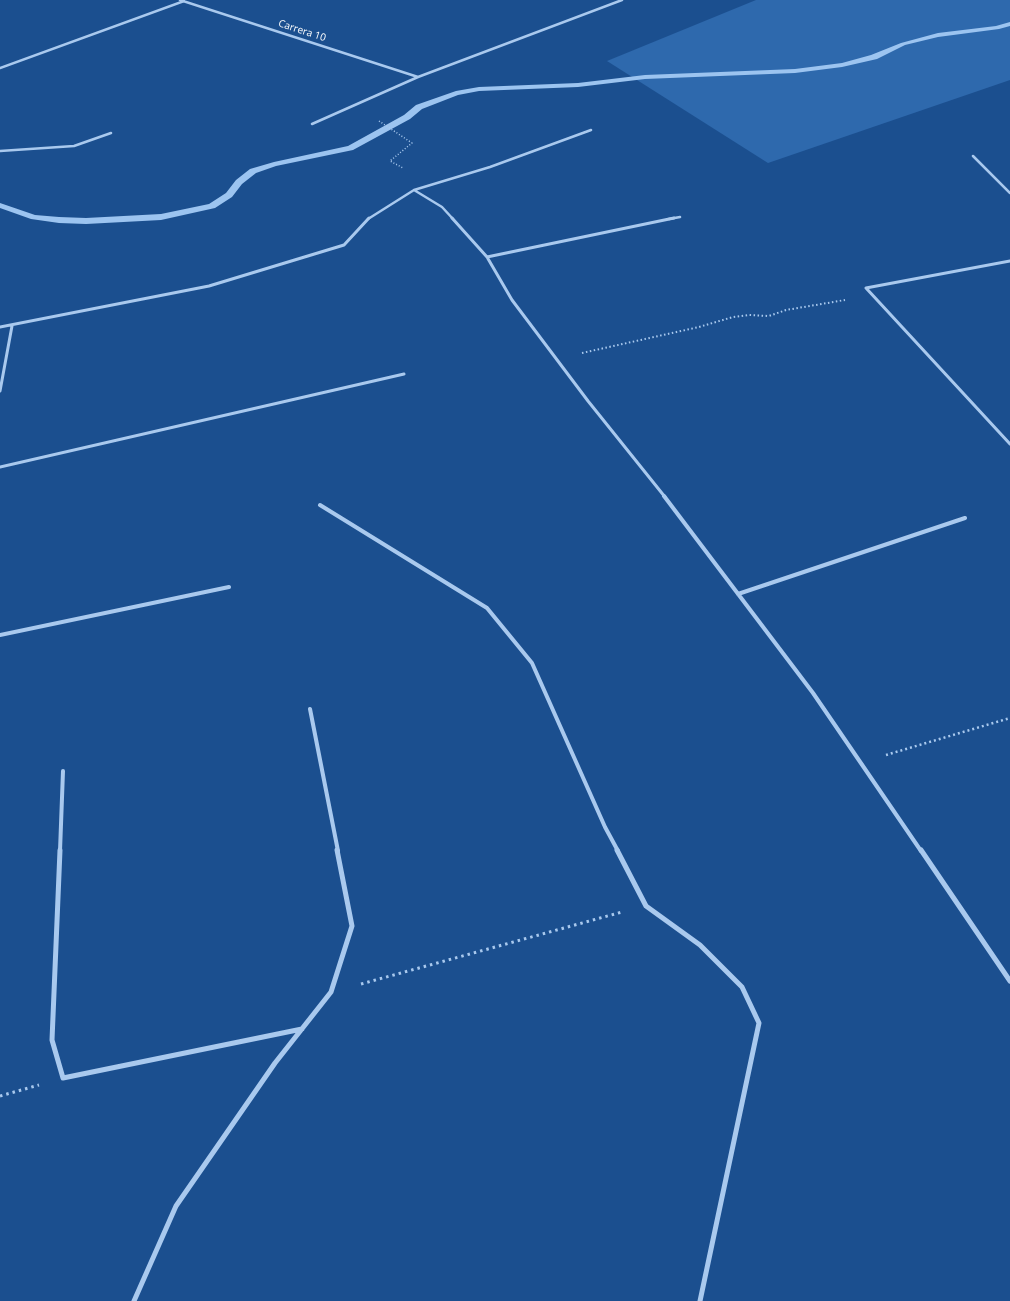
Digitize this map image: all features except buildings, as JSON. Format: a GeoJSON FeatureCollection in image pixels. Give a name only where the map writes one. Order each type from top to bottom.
{"type":"FeatureCollection","features":[{"type":"Feature","properties":{"kind":"street","name":"Carrera 10"},"geometry":{"type":"LineString","coordinates":[[180,0],[418,77]]}},
{"type":"Feature","properties":{"kind":"street"},"geometry":{"type":"LineString","coordinates":[[0,68],[188,0]]}},
{"type":"Feature","properties":{"kind":"street"},"geometry":{"type":"LineString","coordinates":[[312,124],[418,77],[622,0]]}},
{"type":"Feature","properties":{"kind":"street"},"geometry":{"type":"LineString","coordinates":[[0,327],[12,326],[209,286],[344,245],[371,216],[414,190],[490,167],[591,130]]}},
{"type":"Feature","properties":{"kind":"street"},"geometry":{"type":"LineString","coordinates":[[0,151],[74,146],[111,133]]}},
{"type":"Feature","properties":{"kind":"street"},"geometry":{"type":"LineString","coordinates":[[973,156],[1010,193]]}},
{"type":"Feature","properties":{"kind":"street"},"geometry":{"type":"LineString","coordinates":[[414,190],[442,207],[487,257],[512,300],[813,693],[1008,974],[1010,981]]}},
{"type":"Feature","properties":{"kind":"street"},"geometry":{"type":"LineString","coordinates":[[487,257],[680,217]]}},
{"type":"Feature","properties":{"kind":"street"},"geometry":{"type":"LineString","coordinates":[[866,288],[1010,261]]}},
{"type":"Feature","properties":{"kind":"street"},"geometry":{"type":"LineString","coordinates":[[866,288],[1010,444]]}},
{"type":"Feature","properties":{"kind":"street"},"geometry":{"type":"LineString","coordinates":[[0,391],[12,326]]}},
{"type":"Feature","properties":{"kind":"street"},"geometry":{"type":"LineString","coordinates":[[0,468],[404,374]]}},
{"type":"Feature","properties":{"kind":"street"},"geometry":{"type":"LineString","coordinates":[[320,505],[487,608],[532,663],[605,827],[646,906],[700,945],[742,987],[759,1023],[700,1301]]}},
{"type":"Feature","properties":{"kind":"street"},"geometry":{"type":"LineString","coordinates":[[738,594],[965,518]]}},
{"type":"Feature","properties":{"kind":"street"},"geometry":{"type":"LineString","coordinates":[[0,635],[229,587]]}},
{"type":"Feature","properties":{"kind":"street"},"geometry":{"type":"LineString","coordinates":[[134,1301],[176,1206],[275,1064],[331,992],[352,926],[310,709]]}},
{"type":"Feature","properties":{"kind":"street"},"geometry":{"type":"LineString","coordinates":[[63,772],[52,1040],[63,1078],[303,1029]]}},
{"type":"Feature","properties":{"kind":"path"},"geometry":{"type":"LineString","coordinates":[[378,120],[412,143]]}},
{"type":"Feature","properties":{"kind":"path"},"geometry":{"type":"LineString","coordinates":[[557,359],[699,327],[733,317],[748,315],[769,316],[786,310],[840,302],[856,295],[866,288]]}},
{"type":"Feature","properties":{"kind":"path"},"geometry":{"type":"LineString","coordinates":[[860,762],[1010,718]]}},
{"type":"Feature","properties":{"kind":"path"},"geometry":{"type":"LineString","coordinates":[[331,992],[646,906]]}},
{"type":"Feature","properties":{"kind":"path"},"geometry":{"type":"LineString","coordinates":[[0,1096],[63,1078]]}},
{"type":"Feature","properties":{"kind":"shaded area"},"geometry":{"type":"Polygon","coordinates":[[[756,0],[1010,0],[1010,80],[768,163],[607,61],[756,0]]]}},
{"type":"Feature","properties":{"kind":"waterway"},"geometry":{"type":"LineString","coordinates":[[0,205],[34,217],[59,220],[86,221],[161,217],[212,206],[229,195],[239,182],[253,171],[274,164],[350,148],[407,117],[419,107],[456,93],[479,89],[578,85],[645,77],[795,71],[842,65],[874,57],[903,44],[938,35],[997,28],[1010,24]]}}]}
